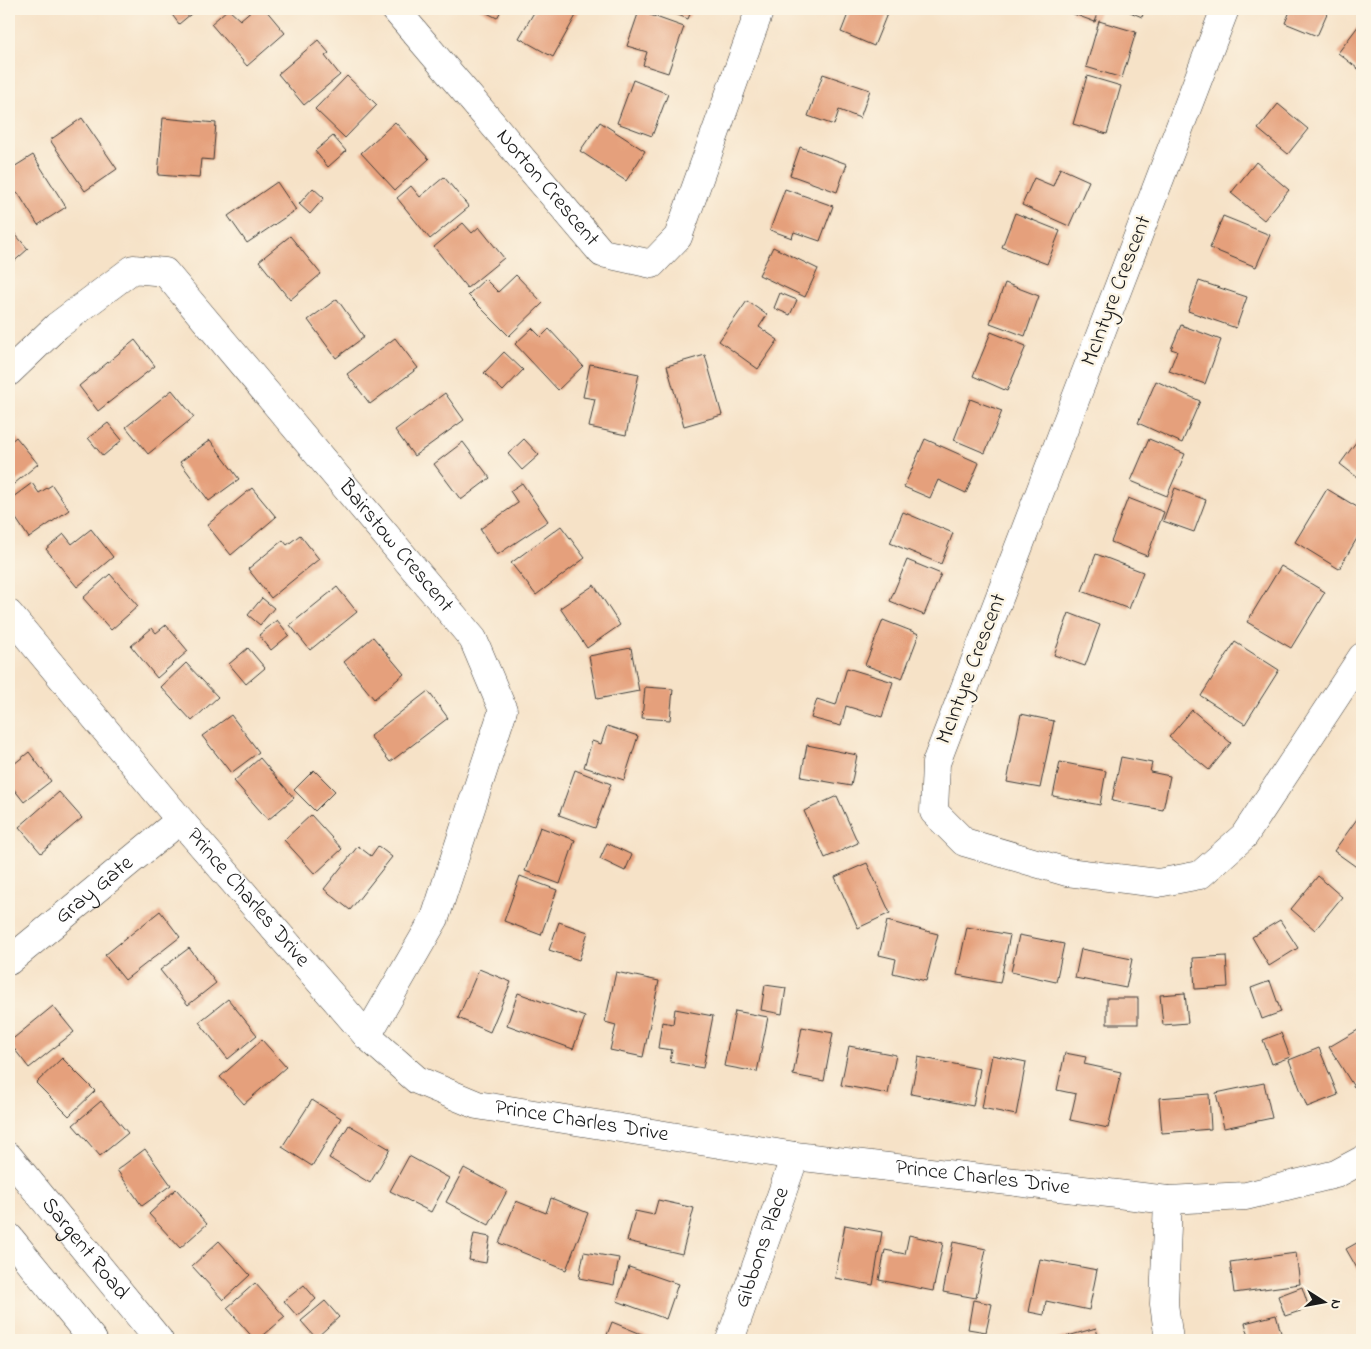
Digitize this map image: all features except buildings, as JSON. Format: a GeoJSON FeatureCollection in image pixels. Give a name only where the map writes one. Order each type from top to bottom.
{"type":"FeatureCollection","features":[{"type":"Feature","properties":{"kind":"street","name":"Norton Crescent"},"geometry":{"type":"LineString","coordinates":[[395,9],[602,253],[652,264],[678,237],[760,9]]}},
{"type":"Feature","properties":{"kind":"street","name":"McIntyre Crescent"},"geometry":{"type":"LineString","coordinates":[[1225,9],[936,763],[934,812],[964,842],[1067,872],[1158,882],[1200,875],[1244,836],[1362,657]]}},
{"type":"Feature","properties":{"kind":"street","name":"Bairstow Crescent"},"geometry":{"type":"LineString","coordinates":[[9,372],[57,326],[133,269],[165,272],[473,639],[503,710],[435,918],[367,1036]]}},
{"type":"Feature","properties":{"kind":"street","name":"Prince Charles Drive"},"geometry":{"type":"LineString","coordinates":[[9,614],[180,820],[367,1036],[417,1080],[477,1104],[795,1156],[1168,1200],[1246,1196],[1336,1174],[1362,1160]]}},
{"type":"Feature","properties":{"kind":"street","name":"Gray Gate"},"geometry":{"type":"LineString","coordinates":[[9,961],[180,820]]}},
{"type":"Feature","properties":{"kind":"street","name":"Gibbons Place"},"geometry":{"type":"LineString","coordinates":[[730,1340],[795,1156]]}},
{"type":"Feature","properties":{"kind":"street","name":"Sargent Road"},"geometry":{"type":"LineString","coordinates":[[9,1157],[159,1340]]}},
{"type":"Feature","properties":{"kind":"street"},"geometry":{"type":"LineString","coordinates":[[1168,1200],[1164,1304],[1169,1340]]}},
{"type":"Feature","properties":{"kind":"street"},"geometry":{"type":"LineString","coordinates":[[9,1237],[93,1340]]}}]}
